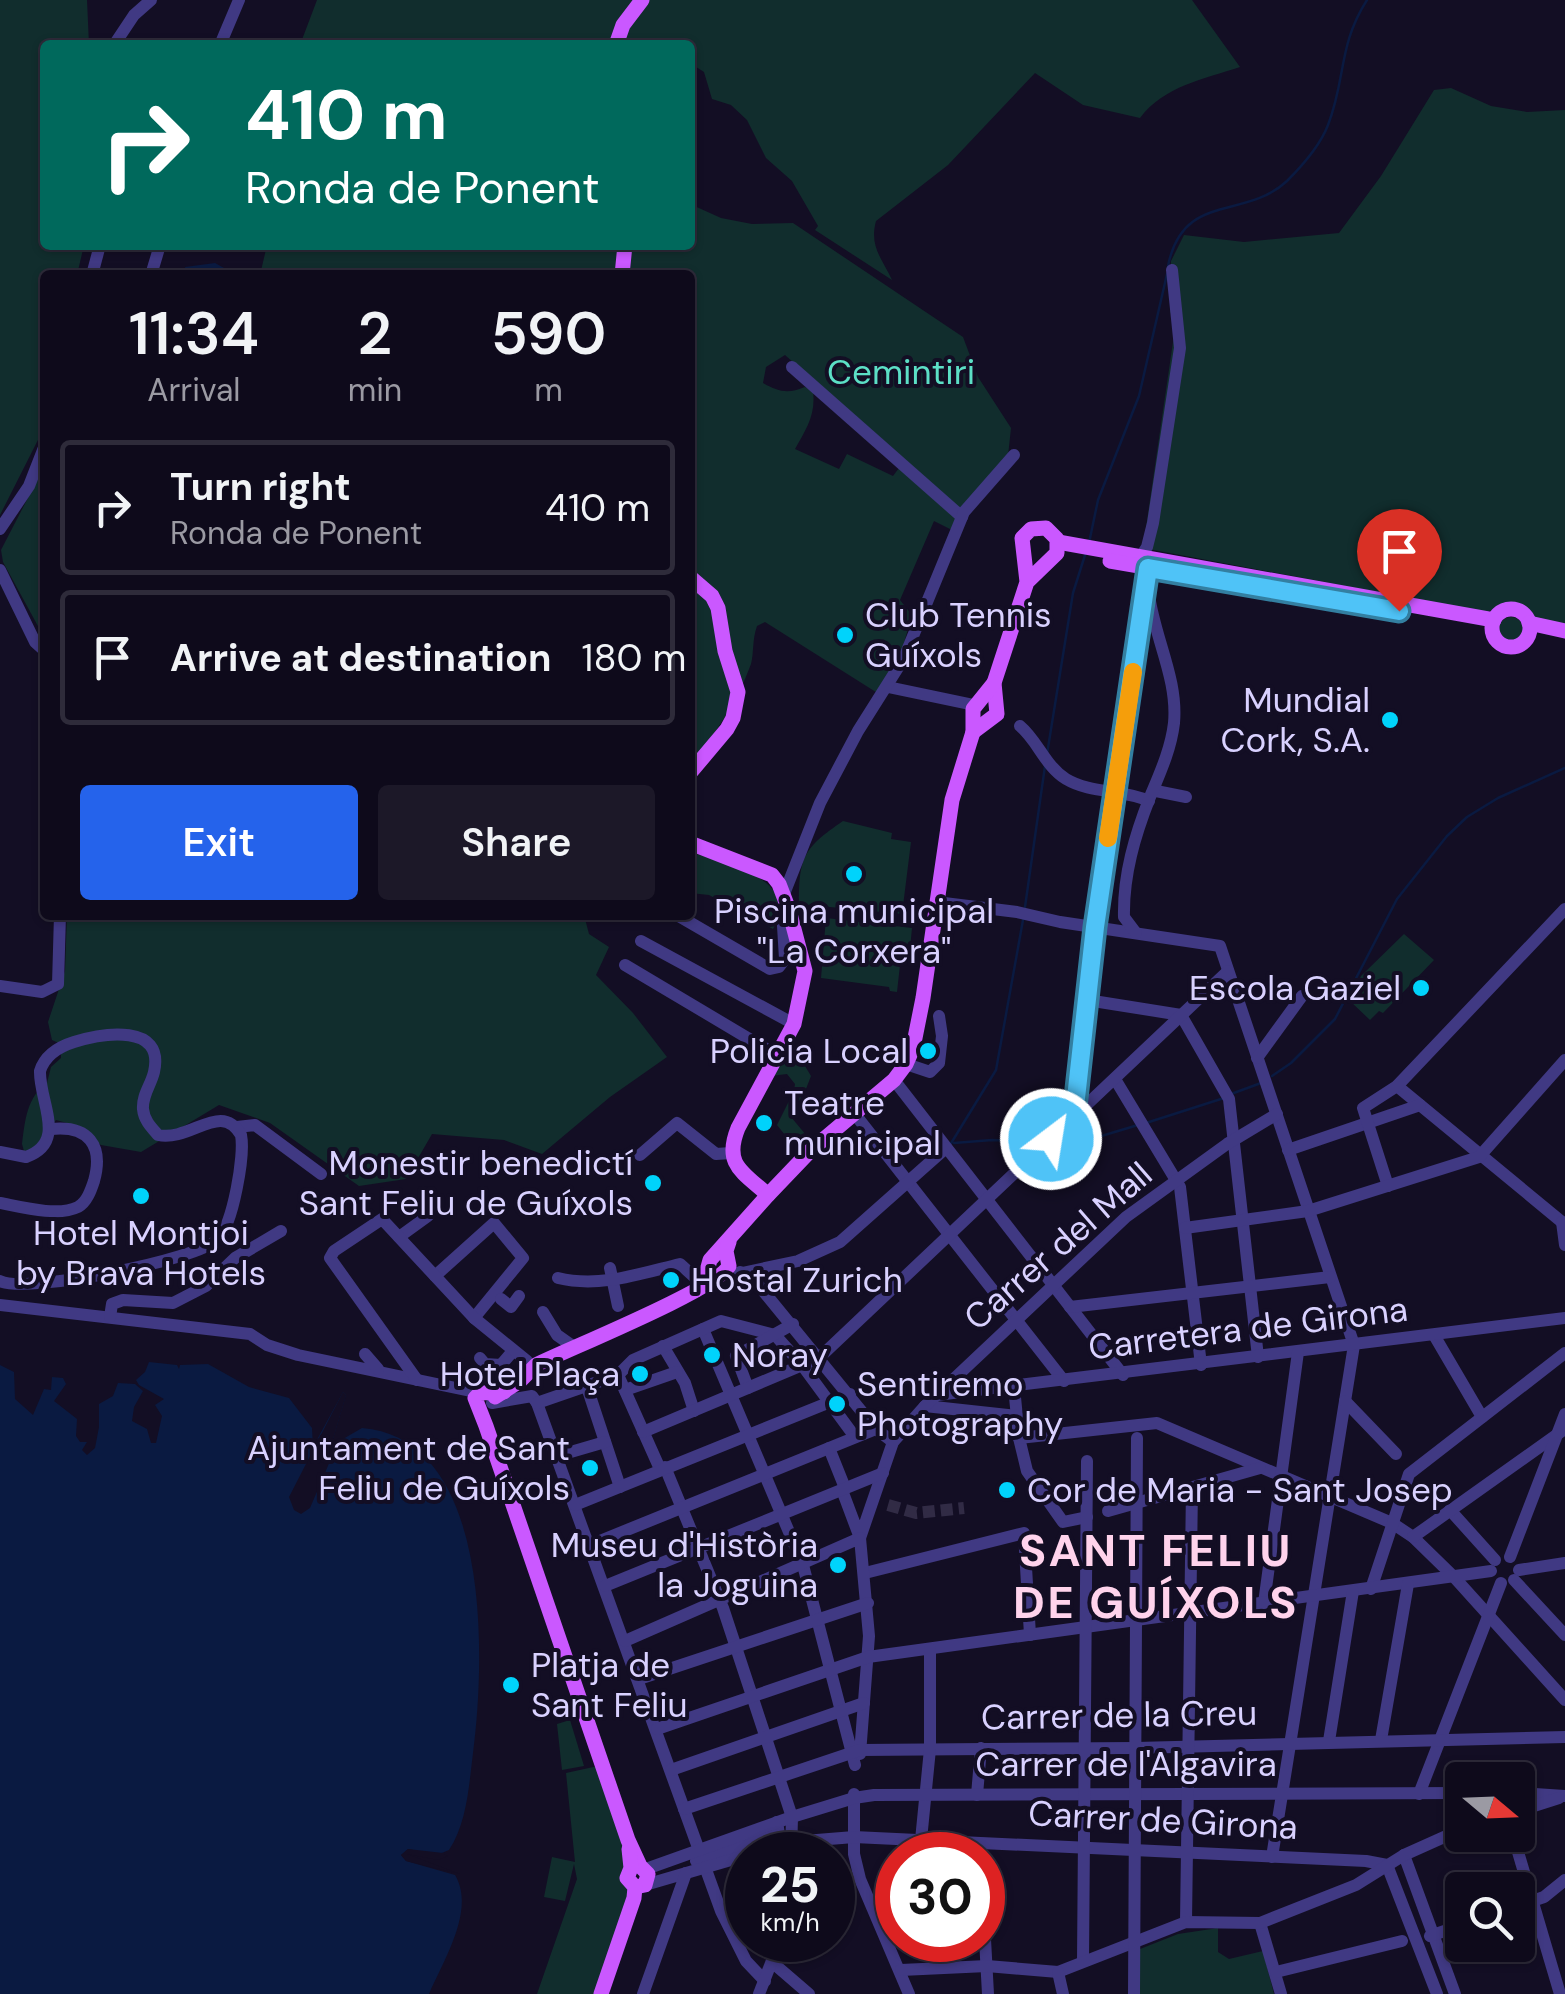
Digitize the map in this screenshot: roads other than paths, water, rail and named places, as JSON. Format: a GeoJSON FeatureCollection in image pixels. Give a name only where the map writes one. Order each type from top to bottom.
{"type":"FeatureCollection","features":[{"type":"Feature","properties":{"kind":"main road"},"geometry":{"type":"LineString","coordinates":[[618,40],[623,25],[642,0]]}},
{"type":"Feature","properties":{"kind":"main road"},"geometry":{"type":"LineString","coordinates":[[1028,582],[1020,544],[1031,529],[1049,529],[1058,548]]}},
{"type":"Feature","properties":{"kind":"main road"},"geometry":{"type":"LineString","coordinates":[[1058,548],[1147,560],[1493,624]]}},
{"type":"Feature","properties":{"kind":"main road"},"geometry":{"type":"LineString","coordinates":[[601,1994],[631,1910],[649,1875],[628,1840],[484,1401],[520,1381],[529,1369],[698,1286],[724,1266],[729,1242],[768,1194],[811,1150],[894,1080],[906,1064],[920,1016],[952,800],[1028,582],[1058,548]]}},
{"type":"Feature","properties":{"kind":"main road"},"geometry":{"type":"LineString","coordinates":[[1026,559],[1044,564]]}},
{"type":"Feature","properties":{"kind":"main road"},"geometry":{"type":"LineString","coordinates":[[695,581],[712,596],[718,608],[724,651],[738,692],[733,718],[695,767]]}},
{"type":"Feature","properties":{"kind":"main road"},"geometry":{"type":"LineString","coordinates":[[1513,610],[1524,615],[1529,629],[1520,645],[1508,647],[1497,640],[1493,624],[1504,611],[1513,610]]}},
{"type":"Feature","properties":{"kind":"main road"},"geometry":{"type":"LineString","coordinates":[[1529,629],[1565,631]]}},
{"type":"Feature","properties":{"kind":"main road"},"geometry":{"type":"LineString","coordinates":[[1529,629],[1565,641]]}},
{"type":"Feature","properties":{"kind":"main road"},"geometry":{"type":"LineString","coordinates":[[695,845],[772,875],[786,902],[804,971],[794,1024],[738,1128],[732,1154],[736,1165],[768,1194]]}},
{"type":"Feature","properties":{"kind":"street"},"geometry":{"type":"LineString","coordinates":[[222,40],[240,0]]}},
{"type":"Feature","properties":{"kind":"street"},"geometry":{"type":"LineString","coordinates":[[118,40],[146,1]]}},
{"type":"Feature","properties":{"kind":"street"},"geometry":{"type":"LineString","coordinates":[[1136,933],[1124,917],[1126,883],[1133,845],[1168,749],[1174,720],[1171,676],[1150,606],[1147,560],[1180,348],[1172,270]]}},
{"type":"Feature","properties":{"kind":"street"},"geometry":{"type":"LineString","coordinates":[[792,367],[962,517]]}},
{"type":"Feature","properties":{"kind":"street"},"geometry":{"type":"LineString","coordinates":[[685,920],[770,969],[779,967],[786,959],[786,902],[820,803],[858,730],[904,658],[962,517],[1014,455]]}},
{"type":"Feature","properties":{"kind":"street"},"geometry":{"type":"LineString","coordinates":[[0,529],[29,486],[40,458]]}},
{"type":"Feature","properties":{"kind":"street"},"geometry":{"type":"LineString","coordinates":[[1074,1116],[1095,927],[1147,560]]}},
{"type":"Feature","properties":{"kind":"street"},"geometry":{"type":"LineString","coordinates":[[0,570],[40,646]]}},
{"type":"Feature","properties":{"kind":"street"},"geometry":{"type":"LineString","coordinates":[[888,687],[980,713]]}},
{"type":"Feature","properties":{"kind":"street"},"geometry":{"type":"LineString","coordinates":[[1020,726],[1050,766],[1067,780],[1115,793],[1186,797]]}},
{"type":"Feature","properties":{"kind":"street"},"geometry":{"type":"LineString","coordinates":[[936,902],[1220,946],[1354,1346],[1272,1857]]}},
{"type":"Feature","properties":{"kind":"street"},"geometry":{"type":"LineString","coordinates":[[1388,1186],[1363,1108],[1396,1086],[1565,909]]}},
{"type":"Feature","properties":{"kind":"street"},"geometry":{"type":"LineString","coordinates":[[0,986],[42,992],[58,984],[60,920]]}},
{"type":"Feature","properties":{"kind":"street"},"geometry":{"type":"LineString","coordinates":[[642,941],[794,1024]]}},
{"type":"Feature","properties":{"kind":"street"},"geometry":{"type":"LineString","coordinates":[[625,966],[778,1056]]}},
{"type":"Feature","properties":{"kind":"street"},"geometry":{"type":"LineString","coordinates":[[644,1432],[819,1358],[1228,971]]}},
{"type":"Feature","properties":{"kind":"street"},"geometry":{"type":"LineString","coordinates":[[1258,1058],[1302,996]]}},
{"type":"Feature","properties":{"kind":"street"},"geometry":{"type":"LineString","coordinates":[[1087,1000],[1181,1015]]}},
{"type":"Feature","properties":{"kind":"street"},"geometry":{"type":"LineString","coordinates":[[1181,1015],[1227,1096],[1258,1358]]}},
{"type":"Feature","properties":{"kind":"street"},"geometry":{"type":"LineString","coordinates":[[906,1064],[930,1072],[940,1064],[939,1016]]}},
{"type":"Feature","properties":{"kind":"street"},"geometry":{"type":"LineString","coordinates":[[0,1152],[24,1157],[45,1144],[51,1129],[40,1079],[42,1062],[52,1052],[75,1042],[132,1034],[151,1044],[155,1055],[154,1073],[143,1105],[145,1120],[158,1136],[173,1138],[214,1120],[237,1127],[255,1125],[321,1174]]}},
{"type":"Feature","properties":{"kind":"street"},"geometry":{"type":"LineString","coordinates":[[1185,1228],[1308,1211],[1479,1157],[1565,1060]]}},
{"type":"Feature","properties":{"kind":"street"},"geometry":{"type":"LineString","coordinates":[[1115,1079],[1177,1181],[1201,1365]]}},
{"type":"Feature","properties":{"kind":"street"},"geometry":{"type":"LineString","coordinates":[[894,1080],[1123,1374]]}},
{"type":"Feature","properties":{"kind":"street"},"geometry":{"type":"LineString","coordinates":[[1396,1086],[1479,1157],[1564,1221],[1565,1245]]}},
{"type":"Feature","properties":{"kind":"street"},"geometry":{"type":"LineString","coordinates":[[1288,1150],[1420,1105]]}},
{"type":"Feature","properties":{"kind":"street"},"geometry":{"type":"LineString","coordinates":[[854,1113],[1064,1381]]}},
{"type":"Feature","properties":{"kind":"street","name":"Carrer del Mall"},"geometry":{"type":"LineString","coordinates":[[894,1442],[925,1406],[1126,1217],[1233,1140],[1277,1114]]}},
{"type":"Feature","properties":{"kind":"street"},"geometry":{"type":"LineString","coordinates":[[640,1155],[677,1123],[716,1154],[732,1154]]}},
{"type":"Feature","properties":{"kind":"street"},"geometry":{"type":"LineString","coordinates":[[0,1281],[22,1285],[97,1276],[148,1265],[217,1242],[224,1231],[244,1160],[237,1127]]}},
{"type":"Feature","properties":{"kind":"street"},"geometry":{"type":"LineString","coordinates":[[0,1203],[47,1210],[74,1209],[84,1202],[99,1162],[96,1150],[79,1132],[51,1129]]}},
{"type":"Feature","properties":{"kind":"street"},"geometry":{"type":"LineString","coordinates":[[724,1266],[798,1261],[840,1242],[946,1148]]}},
{"type":"Feature","properties":{"kind":"street"},"geometry":{"type":"LineString","coordinates":[[399,1237],[428,1216]]}},
{"type":"Feature","properties":{"kind":"street"},"geometry":{"type":"LineString","coordinates":[[418,1381],[330,1258],[334,1251],[382,1219],[474,1318],[527,1360],[529,1369]]}},
{"type":"Feature","properties":{"kind":"street"},"geometry":{"type":"LineString","coordinates":[[436,1276],[494,1223],[523,1258],[474,1318]]}},
{"type":"Feature","properties":{"kind":"street"},"geometry":{"type":"LineString","coordinates":[[110,1317],[112,1304],[123,1300],[173,1303],[206,1286],[235,1258],[281,1231]]}},
{"type":"Feature","properties":{"kind":"street"},"geometry":{"type":"LineString","coordinates":[[558,1278],[580,1283],[612,1273],[680,1264],[698,1286]]}},
{"type":"Feature","properties":{"kind":"street"},"geometry":{"type":"LineString","coordinates":[[625,1641],[861,1537],[881,1503],[883,1473],[894,1442],[876,1429],[755,1281],[724,1266]]}},
{"type":"Feature","properties":{"kind":"street"},"geometry":{"type":"LineString","coordinates":[[612,1273],[618,1306]]}},
{"type":"Feature","properties":{"kind":"street"},"geometry":{"type":"LineString","coordinates":[[1070,1307],[1330,1277]]}},
{"type":"Feature","properties":{"kind":"street"},"geometry":{"type":"LineString","coordinates":[[501,1299],[511,1307],[518,1296]]}},
{"type":"Feature","properties":{"kind":"street"},"geometry":{"type":"LineString","coordinates":[[0,1305],[250,1334],[267,1346],[298,1355],[378,1369],[484,1401],[532,1396],[576,1505],[733,1939],[762,1988]]}},
{"type":"Feature","properties":{"kind":"street"},"geometry":{"type":"LineString","coordinates":[[543,1312],[557,1335],[574,1347]]}},
{"type":"Feature","properties":{"kind":"street","name":"Carretera de Girona"},"geometry":{"type":"LineString","coordinates":[[938,1395],[1565,1318]]}},
{"type":"Feature","properties":{"kind":"street"},"geometry":{"type":"LineString","coordinates":[[537,1403],[618,1375],[632,1360],[721,1322],[775,1335],[855,1438]]}},
{"type":"Feature","properties":{"kind":"street"},"geometry":{"type":"LineString","coordinates":[[748,1388],[736,1356],[792,1324]]}},
{"type":"Feature","properties":{"kind":"street"},"geometry":{"type":"LineString","coordinates":[[704,1329],[802,1565],[855,1755]]}},
{"type":"Feature","properties":{"kind":"street"},"geometry":{"type":"LineString","coordinates":[[1434,1336],[1482,1417]]}},
{"type":"Feature","properties":{"kind":"street"},"geometry":{"type":"LineString","coordinates":[[663,1346],[694,1411]]}},
{"type":"Feature","properties":{"kind":"street"},"geometry":{"type":"LineString","coordinates":[[480,1358],[485,1364],[502,1365],[513,1350]]}},
{"type":"Feature","properties":{"kind":"street"},"geometry":{"type":"LineString","coordinates":[[1264,1603],[1298,1352]]}},
{"type":"Feature","properties":{"kind":"street"},"geometry":{"type":"LineString","coordinates":[[1371,1588],[1409,1474],[1565,1353]]}},
{"type":"Feature","properties":{"kind":"street"},"geometry":{"type":"LineString","coordinates":[[365,1354],[378,1369]]}},
{"type":"Feature","properties":{"kind":"street"},"geometry":{"type":"LineString","coordinates":[[625,1390],[677,1372]]}},
{"type":"Feature","properties":{"kind":"street"},"geometry":{"type":"LineString","coordinates":[[618,1375],[681,1508],[719,1600],[792,1817],[787,1832]]}},
{"type":"Feature","properties":{"kind":"street"},"geometry":{"type":"LineString","coordinates":[[587,1387],[620,1487]]}},
{"type":"Feature","properties":{"kind":"street"},"geometry":{"type":"LineString","coordinates":[[1014,1387],[1018,1438],[1026,1471],[1062,1522],[1087,1517]]}},
{"type":"Feature","properties":{"kind":"street"},"geometry":{"type":"LineString","coordinates":[[576,1505],[850,1394]]}},
{"type":"Feature","properties":{"kind":"street"},"geometry":{"type":"LineString","coordinates":[[1345,1401],[1396,1454]]}},
{"type":"Feature","properties":{"kind":"street"},"geometry":{"type":"LineString","coordinates":[[925,1406],[1017,1416]]}},
{"type":"Feature","properties":{"kind":"street"},"geometry":{"type":"LineString","coordinates":[[656,1730],[868,1658],[1408,1584],[1454,1577],[1499,1563],[1562,1430],[1565,1414]]}},
{"type":"Feature","properties":{"kind":"street"},"geometry":{"type":"LineString","coordinates":[[1018,1438],[1157,1423],[1392,1523],[1413,1537],[1454,1577],[1565,1700]]}},
{"type":"Feature","properties":{"kind":"street"},"geometry":{"type":"LineString","coordinates":[[590,1545],[876,1429]]}},
{"type":"Feature","properties":{"kind":"street"},"geometry":{"type":"LineString","coordinates":[[1413,1537],[1562,1430]]}},
{"type":"Feature","properties":{"kind":"street"},"geometry":{"type":"LineString","coordinates":[[1134,1994],[1137,1438]]}},
{"type":"Feature","properties":{"kind":"street"},"geometry":{"type":"LineString","coordinates":[[557,1456],[606,1442]]}},
{"type":"Feature","properties":{"kind":"street"},"geometry":{"type":"LineString","coordinates":[[829,1448],[861,1537],[868,1603],[868,1658],[855,1755]]}},
{"type":"Feature","properties":{"kind":"street"},"geometry":{"type":"LineString","coordinates":[[1084,1961],[1088,1461]]}},
{"type":"Feature","properties":{"kind":"street"},"geometry":{"type":"LineString","coordinates":[[1108,1511],[1260,1468]]}},
{"type":"Feature","properties":{"kind":"street"},"geometry":{"type":"LineString","coordinates":[[605,1586],[883,1473]]}},
{"type":"Feature","properties":{"kind":"street"},"geometry":{"type":"LineString","coordinates":[[1186,1922],[1192,1488]]}},
{"type":"Feature","properties":{"kind":"street"},"geometry":{"type":"LineString","coordinates":[[1450,1510],[1565,1634]]}},
{"type":"Feature","properties":{"kind":"street"},"geometry":{"type":"LineString","coordinates":[[865,1573],[1024,1533],[1030,1635]]}},
{"type":"Feature","properties":{"kind":"street"},"geometry":{"type":"LineString","coordinates":[[1418,1794],[1488,1617],[1511,1578],[1565,1562]]}},
{"type":"Feature","properties":{"kind":"street"},"geometry":{"type":"LineString","coordinates":[[1499,1563],[1511,1578]]}},
{"type":"Feature","properties":{"kind":"street"},"geometry":{"type":"LineString","coordinates":[[1381,1740],[1408,1584]]}},
{"type":"Feature","properties":{"kind":"street"},"geometry":{"type":"LineString","coordinates":[[1329,1741],[1353,1591]]}},
{"type":"Feature","properties":{"kind":"street"},"geometry":{"type":"LineString","coordinates":[[639,1680],[868,1603]]}},
{"type":"Feature","properties":{"kind":"street"},"geometry":{"type":"LineString","coordinates":[[922,1832],[930,1749],[930,1649]]}},
{"type":"Feature","properties":{"kind":"street"},"geometry":{"type":"LineString","coordinates":[[671,1770],[864,1703]]}},
{"type":"Feature","properties":{"kind":"street","name":"Carrer de la Creu"},"geometry":{"type":"LineString","coordinates":[[684,1808],[855,1755],[930,1749],[1565,1737]]}},
{"type":"Feature","properties":{"kind":"street"},"geometry":{"type":"LineString","coordinates":[[977,1795],[981,1748]]}},
{"type":"Feature","properties":{"kind":"street","name":"Carrer de l'Algavira"},"geometry":{"type":"LineString","coordinates":[[787,1832],[792,1817],[854,1796],[1445,1793]]}},
{"type":"Feature","properties":{"kind":"street"},"geometry":{"type":"LineString","coordinates":[[1535,1795],[1563,1797]]}},
{"type":"Feature","properties":{"kind":"street"},"geometry":{"type":"LineString","coordinates":[[854,1796],[854,1832]]}},
{"type":"Feature","properties":{"kind":"street"},"geometry":{"type":"LineString","coordinates":[[1535,1806],[1563,1797]]}},
{"type":"Feature","properties":{"kind":"street"},"geometry":{"type":"LineString","coordinates":[[900,1970],[987,1966],[1058,1972],[1186,1922],[1260,1923],[1356,1885],[1404,1855],[1445,1836]]}},
{"type":"Feature","properties":{"kind":"street"},"geometry":{"type":"LineString","coordinates":[[855,1844],[860,1879],[909,1994]]}},
{"type":"Feature","properties":{"kind":"street","name":"Carrer de Girona"},"geometry":{"type":"LineString","coordinates":[[1005,1848],[1084,1846],[1387,1865]]}},
{"type":"Feature","properties":{"kind":"street"},"geometry":{"type":"LineString","coordinates":[[649,1875],[725,1854]]}},
{"type":"Feature","properties":{"kind":"street"},"geometry":{"type":"LineString","coordinates":[[1404,1855],[1456,1994]]}},
{"type":"Feature","properties":{"kind":"street"},"geometry":{"type":"LineString","coordinates":[[643,1994],[686,1874],[702,1859],[725,1857]]}},
{"type":"Feature","properties":{"kind":"street"},"geometry":{"type":"LineString","coordinates":[[1387,1865],[1437,1994]]}},
{"type":"Feature","properties":{"kind":"street"},"geometry":{"type":"LineString","coordinates":[[649,1875],[686,1874]]}},
{"type":"Feature","properties":{"kind":"street"},"geometry":{"type":"LineString","coordinates":[[1535,1900],[1565,1880]]}},
{"type":"Feature","properties":{"kind":"street"},"geometry":{"type":"LineString","coordinates":[[1535,1903],[1562,1991]]}},
{"type":"Feature","properties":{"kind":"street"},"geometry":{"type":"LineString","coordinates":[[1260,1923],[1281,1994]]}},
{"type":"Feature","properties":{"kind":"street"},"geometry":{"type":"LineString","coordinates":[[1417,1938],[1445,1931]]}},
{"type":"Feature","properties":{"kind":"street"},"geometry":{"type":"LineString","coordinates":[[1276,1972],[1402,1940]]}},
{"type":"Feature","properties":{"kind":"street"},"geometry":{"type":"LineString","coordinates":[[987,1962],[988,1994]]}},
{"type":"Feature","properties":{"kind":"street"},"geometry":{"type":"LineString","coordinates":[[762,1988],[774,1963],[810,1994]]}},
{"type":"Feature","properties":{"kind":"street"},"geometry":{"type":"LineString","coordinates":[[1058,1972],[1064,1994]]}},
{"type":"Feature","properties":{"kind":"water"},"geometry":{"type":"Polygon","coordinates":[[[215,263],[224,270],[186,270],[185,267],[215,263]]]}},
{"type":"Feature","properties":{"kind":"water"},"geometry":{"type":"Polygon","coordinates":[[[149,1362],[177,1365],[179,1369],[180,1365],[208,1364],[249,1387],[289,1398],[312,1428],[313,1447],[343,1392],[346,1395],[333,1439],[333,1453],[343,1439],[362,1428],[405,1441],[436,1470],[458,1511],[471,1560],[478,1613],[477,1713],[468,1791],[460,1828],[449,1850],[437,1855],[408,1849],[401,1855],[406,1861],[455,1875],[460,1889],[460,1919],[429,1994],[0,1994],[0,1365],[14,1372],[15,1399],[33,1415],[44,1389],[51,1390],[52,1377],[63,1378],[66,1384],[54,1401],[77,1419],[76,1436],[80,1442],[87,1442],[82,1450],[87,1455],[95,1448],[99,1404],[113,1396],[118,1383],[135,1384],[143,1391],[132,1421],[147,1429],[151,1443],[156,1443],[162,1416],[155,1405],[164,1399],[136,1380],[149,1362]]]}},
{"type":"Feature","properties":{"kind":"waterway"},"geometry":{"type":"LineString","coordinates":[[1168,266],[1176,242],[1187,227],[1217,210],[1270,193],[1287,181],[1310,155],[1328,125],[1351,32],[1367,0]]}},
{"type":"Feature","properties":{"kind":"waterway"},"geometry":{"type":"LineString","coordinates":[[1089,543],[1098,500],[1139,396],[1167,274]]}},
{"type":"Feature","properties":{"kind":"waterway"},"geometry":{"type":"LineString","coordinates":[[1047,754],[1073,593],[1085,555]]}},
{"type":"Feature","properties":{"kind":"waterway"},"geometry":{"type":"LineString","coordinates":[[1025,907],[1045,766]]}},
{"type":"Feature","properties":{"kind":"waterway"},"geometry":{"type":"LineString","coordinates":[[1272,1076],[1291,1063],[1335,1019],[1397,899],[1447,836],[1467,817],[1498,798],[1565,768]]}},
{"type":"Feature","properties":{"kind":"waterway"},"geometry":{"type":"LineString","coordinates":[[950,1145],[996,1070],[1023,920]]}},
{"type":"Feature","properties":{"kind":"waterway"},"geometry":{"type":"LineString","coordinates":[[1231,1094],[1261,1083]]}},
{"type":"Feature","properties":{"kind":"waterway"},"geometry":{"type":"LineString","coordinates":[[1146,1123],[1224,1098]]}},
{"type":"Feature","properties":{"kind":"waterway"},"geometry":{"type":"LineString","coordinates":[[1053,1143],[1088,1140],[1138,1125]]}},
{"type":"Feature","properties":{"kind":"waterway"},"geometry":{"type":"LineString","coordinates":[[954,1143],[1040,1142]]}},
{"type":"Feature","properties":{"kind":"tunnel"},"geometry":{"type":"LineString","coordinates":[[888,1505],[916,1513],[964,1508]]}},
{"type":"Feature","properties":{"kind":"place","name":"Club Tennis Guíxols"},"geometry":{"type":"Point","coordinates":[845,635]}},
{"type":"Feature","properties":{"kind":"place","name":"Mundial Cork, S.A."},"geometry":{"type":"Point","coordinates":[1390,720]}},
{"type":"Feature","properties":{"kind":"place","name":"Piscina municipal \"La Corxera\""},"geometry":{"type":"Point","coordinates":[854,874]}},
{"type":"Feature","properties":{"kind":"place","name":"Escola Gaziel"},"geometry":{"type":"Point","coordinates":[1421,988]}},
{"type":"Feature","properties":{"kind":"place","name":"Policia Local"},"geometry":{"type":"Point","coordinates":[928,1051]}},
{"type":"Feature","properties":{"kind":"place","name":"Teatre municipal"},"geometry":{"type":"Point","coordinates":[764,1123]}},
{"type":"Feature","properties":{"kind":"place","name":"Monestir benedictí Sant Feliu de Guíxols"},"geometry":{"type":"Point","coordinates":[653,1183]}},
{"type":"Feature","properties":{"kind":"place","name":"Hotel Montjoi by Brava Hotels"},"geometry":{"type":"Point","coordinates":[141,1196]}},
{"type":"Feature","properties":{"kind":"place","name":"Hostal Zurich"},"geometry":{"type":"Point","coordinates":[671,1280]}},
{"type":"Feature","properties":{"kind":"place","name":"Noray"},"geometry":{"type":"Point","coordinates":[712,1355]}},
{"type":"Feature","properties":{"kind":"place","name":"Hotel Plaça"},"geometry":{"type":"Point","coordinates":[640,1374]}},
{"type":"Feature","properties":{"kind":"place","name":"Sentiremo Photography"},"geometry":{"type":"Point","coordinates":[837,1404]}},
{"type":"Feature","properties":{"kind":"place","name":"Ajuntament de Sant Feliu de Guíxols"},"geometry":{"type":"Point","coordinates":[590,1468]}},
{"type":"Feature","properties":{"kind":"place","name":"Cor de Maria - Sant Josep"},"geometry":{"type":"Point","coordinates":[1007,1490]}},
{"type":"Feature","properties":{"kind":"place","name":"Museu d'Història la Joguina"},"geometry":{"type":"Point","coordinates":[838,1565]}},
{"type":"Feature","properties":{"kind":"place","name":"Platja de Sant Feliu"},"geometry":{"type":"Point","coordinates":[511,1685]}},
{"type":"Feature","properties":{"kind":"district","name":"SANT FELIU DE GUÍXOLS"},"geometry":{"type":"Point","coordinates":[1156,1576]}},
{"type":"Feature","properties":{"kind":"park label","name":"Cemintiri"},"geometry":{"type":"Point","coordinates":[901,372]}}]}
